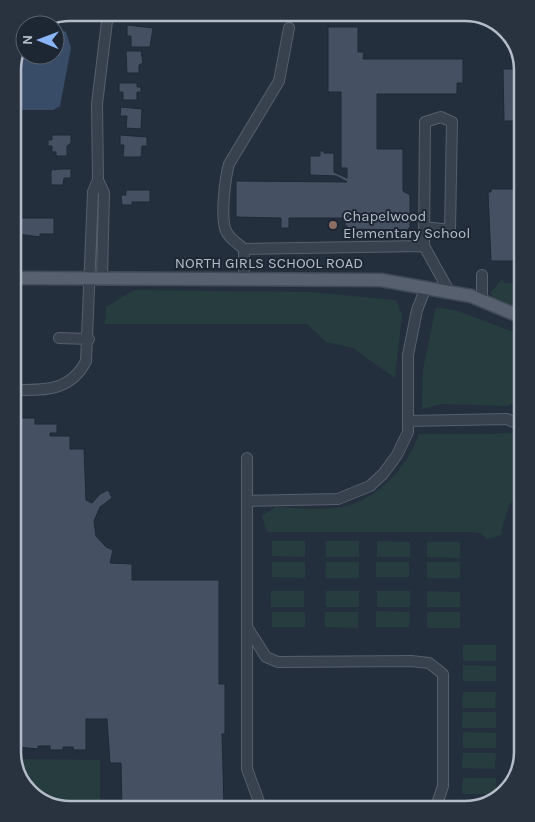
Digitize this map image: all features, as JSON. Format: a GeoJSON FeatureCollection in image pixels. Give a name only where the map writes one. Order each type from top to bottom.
{"type":"FeatureCollection","features":[{"type":"Feature","properties":{"kind":"main road","name":"NORTH GIRLS SCHOOL ROAD"},"geometry":{"type":"LineString","coordinates":[[21,278],[381,280],[449,291],[482,300],[514,314]]}},
{"type":"Feature","properties":{"kind":"street"},"geometry":{"type":"LineString","coordinates":[[21,390],[55,388],[71,381],[86,361],[96,278],[93,192],[98,180],[97,104],[107,21]]}},
{"type":"Feature","properties":{"kind":"street"},"geometry":{"type":"LineString","coordinates":[[289,28],[279,81],[229,164],[225,177],[225,228],[230,236],[244,248],[424,246]]}},
{"type":"Feature","properties":{"kind":"street"},"geometry":{"type":"LineString","coordinates":[[424,227],[450,230],[452,122],[441,117],[425,122],[424,227],[424,246],[449,291]]}},
{"type":"Feature","properties":{"kind":"street"},"geometry":{"type":"LineString","coordinates":[[244,248],[244,279]]}},
{"type":"Feature","properties":{"kind":"street"},"geometry":{"type":"LineString","coordinates":[[482,275],[482,300]]}},
{"type":"Feature","properties":{"kind":"street"},"geometry":{"type":"LineString","coordinates":[[247,501],[338,499],[352,495],[370,486],[383,474],[397,455],[408,432],[408,355],[417,310],[426,286]]}},
{"type":"Feature","properties":{"kind":"street"},"geometry":{"type":"LineString","coordinates":[[59,338],[89,339]]}},
{"type":"Feature","properties":{"kind":"street"},"geometry":{"type":"LineString","coordinates":[[408,421],[507,419],[514,422]]}},
{"type":"Feature","properties":{"kind":"street"},"geometry":{"type":"LineString","coordinates":[[247,458],[248,769],[253,791],[258,801]]}},
{"type":"Feature","properties":{"kind":"street"},"geometry":{"type":"LineString","coordinates":[[247,626],[266,657],[278,662],[412,661],[429,663],[443,674],[444,786],[438,801]]}},
{"type":"Feature","properties":{"kind":"green space"},"geometry":{"type":"Polygon","coordinates":[[[501,280],[504,283],[514,283],[514,308],[493,299],[491,292],[501,280]]]}},
{"type":"Feature","properties":{"kind":"green space"},"geometry":{"type":"Polygon","coordinates":[[[134,290],[309,292],[396,300],[402,314],[395,378],[353,348],[326,342],[307,324],[105,324],[106,307],[134,290]]]}},
{"type":"Feature","properties":{"kind":"green space"},"geometry":{"type":"Polygon","coordinates":[[[436,307],[458,311],[514,332],[514,402],[508,406],[441,404],[422,409],[423,369],[436,307]]]}},
{"type":"Feature","properties":{"kind":"green space"},"geometry":{"type":"Polygon","coordinates":[[[514,432],[514,499],[505,517],[501,535],[487,539],[480,533],[471,532],[267,532],[262,516],[276,507],[334,508],[362,500],[375,492],[397,472],[406,460],[419,434],[495,434],[514,432]]]}},
{"type":"Feature","properties":{"kind":"green space"},"geometry":{"type":"Polygon","coordinates":[[[272,541],[305,541],[305,557],[272,556],[272,541]]]}},
{"type":"Feature","properties":{"kind":"green space"},"geometry":{"type":"Polygon","coordinates":[[[326,541],[359,541],[359,557],[326,557],[326,541]]]}},
{"type":"Feature","properties":{"kind":"green space"},"geometry":{"type":"Polygon","coordinates":[[[377,541],[410,542],[410,557],[377,557],[377,541]]]}},
{"type":"Feature","properties":{"kind":"green space"},"geometry":{"type":"Polygon","coordinates":[[[427,542],[460,542],[460,558],[427,557],[427,542]]]}},
{"type":"Feature","properties":{"kind":"green space"},"geometry":{"type":"Polygon","coordinates":[[[272,562],[305,562],[305,578],[272,577],[272,562]]]}},
{"type":"Feature","properties":{"kind":"green space"},"geometry":{"type":"Polygon","coordinates":[[[326,562],[359,562],[359,578],[325,578],[326,562]]]}},
{"type":"Feature","properties":{"kind":"green space"},"geometry":{"type":"Polygon","coordinates":[[[376,562],[409,562],[409,577],[376,577],[376,562]]]}},
{"type":"Feature","properties":{"kind":"green space"},"geometry":{"type":"Polygon","coordinates":[[[427,562],[460,562],[460,578],[427,578],[427,562]]]}},
{"type":"Feature","properties":{"kind":"green space"},"geometry":{"type":"Polygon","coordinates":[[[271,591],[304,591],[304,607],[271,607],[271,591]]]}},
{"type":"Feature","properties":{"kind":"green space"},"geometry":{"type":"Polygon","coordinates":[[[326,591],[359,591],[359,607],[326,607],[326,591]]]}},
{"type":"Feature","properties":{"kind":"green space"},"geometry":{"type":"Polygon","coordinates":[[[377,591],[410,591],[410,607],[377,607],[377,591]]]}},
{"type":"Feature","properties":{"kind":"green space"},"geometry":{"type":"Polygon","coordinates":[[[427,591],[460,592],[460,607],[427,607],[427,591]]]}},
{"type":"Feature","properties":{"kind":"green space"},"geometry":{"type":"Polygon","coordinates":[[[376,611],[410,612],[409,627],[376,627],[376,611]]]}},
{"type":"Feature","properties":{"kind":"green space"},"geometry":{"type":"Polygon","coordinates":[[[272,612],[305,612],[305,627],[272,627],[272,612]]]}},
{"type":"Feature","properties":{"kind":"green space"},"geometry":{"type":"Polygon","coordinates":[[[325,612],[358,612],[358,628],[325,627],[325,612]]]}},
{"type":"Feature","properties":{"kind":"green space"},"geometry":{"type":"Polygon","coordinates":[[[427,612],[460,612],[460,628],[427,628],[427,612]]]}},
{"type":"Feature","properties":{"kind":"green space"},"geometry":{"type":"Polygon","coordinates":[[[463,645],[496,645],[496,661],[463,661],[463,645]]]}},
{"type":"Feature","properties":{"kind":"green space"},"geometry":{"type":"Polygon","coordinates":[[[463,665],[496,666],[496,681],[463,681],[463,665]]]}},
{"type":"Feature","properties":{"kind":"green space"},"geometry":{"type":"Polygon","coordinates":[[[463,692],[496,692],[495,708],[462,708],[463,692]]]}},
{"type":"Feature","properties":{"kind":"green space"},"geometry":{"type":"Polygon","coordinates":[[[463,712],[496,712],[496,728],[462,728],[463,712]]]}},
{"type":"Feature","properties":{"kind":"green space"},"geometry":{"type":"Polygon","coordinates":[[[463,732],[496,733],[496,748],[463,748],[463,732]]]}},
{"type":"Feature","properties":{"kind":"green space"},"geometry":{"type":"Polygon","coordinates":[[[463,753],[496,753],[495,769],[462,768],[463,753]]]}},
{"type":"Feature","properties":{"kind":"green space"},"geometry":{"type":"Polygon","coordinates":[[[22,759],[100,760],[100,801],[67,801],[52,797],[41,791],[28,776],[22,759]]]}},
{"type":"Feature","properties":{"kind":"green space"},"geometry":{"type":"Polygon","coordinates":[[[463,778],[496,778],[496,789],[489,794],[462,794],[463,778]]]}},
{"type":"Feature","properties":{"kind":"green space"},"geometry":{"type":"Polygon","coordinates":[[[462,799],[477,799],[464,801],[462,799]]]}},
{"type":"Feature","properties":{"kind":"water"},"geometry":{"type":"Polygon","coordinates":[[[66,32],[71,48],[60,106],[53,110],[21,110],[21,65],[65,65],[66,32]]]}},
{"type":"Feature","properties":{"kind":"building"},"geometry":{"type":"Polygon","coordinates":[[[127,25],[153,28],[150,47],[131,47],[131,36],[127,36],[127,25]]]}},
{"type":"Feature","properties":{"kind":"building"},"geometry":{"type":"Polygon","coordinates":[[[328,27],[358,27],[358,52],[364,52],[363,59],[463,59],[463,83],[457,83],[457,94],[377,94],[377,149],[403,149],[403,191],[410,195],[410,227],[407,230],[350,229],[345,225],[345,218],[289,218],[289,228],[281,228],[281,218],[236,217],[236,181],[347,182],[336,176],[310,175],[310,156],[320,156],[320,151],[324,151],[324,153],[334,153],[334,172],[347,178],[347,168],[341,168],[341,92],[328,92],[328,27]]]}},
{"type":"Feature","properties":{"kind":"building"},"geometry":{"type":"Polygon","coordinates":[[[126,51],[141,51],[143,63],[139,65],[139,73],[127,73],[126,51]]]}},
{"type":"Feature","properties":{"kind":"building"},"geometry":{"type":"Polygon","coordinates":[[[503,69],[514,69],[514,121],[504,121],[503,69]]]}},
{"type":"Feature","properties":{"kind":"building"},"geometry":{"type":"Polygon","coordinates":[[[119,83],[137,83],[137,87],[141,87],[141,92],[137,92],[137,100],[123,100],[123,92],[119,92],[119,83]]]}},
{"type":"Feature","properties":{"kind":"building"},"geometry":{"type":"Polygon","coordinates":[[[121,107],[142,109],[141,129],[126,128],[127,116],[120,116],[121,107]]]}},
{"type":"Feature","properties":{"kind":"building"},"geometry":{"type":"Polygon","coordinates":[[[52,135],[71,135],[71,143],[67,146],[67,156],[56,156],[56,152],[52,152],[52,146],[48,146],[48,140],[52,140],[52,135]]]}},
{"type":"Feature","properties":{"kind":"building"},"geometry":{"type":"Polygon","coordinates":[[[120,135],[147,137],[147,146],[142,146],[141,157],[123,157],[124,145],[120,145],[120,135]]]}},
{"type":"Feature","properties":{"kind":"building"},"geometry":{"type":"Polygon","coordinates":[[[71,169],[71,178],[64,178],[63,185],[51,185],[51,170],[71,169]]]}},
{"type":"Feature","properties":{"kind":"building"},"geometry":{"type":"Polygon","coordinates":[[[491,189],[514,189],[514,261],[491,261],[488,192],[491,192],[491,189]]]}},
{"type":"Feature","properties":{"kind":"building"},"geometry":{"type":"Polygon","coordinates":[[[126,190],[150,190],[150,202],[132,202],[132,205],[122,205],[121,195],[126,195],[126,190]]]}},
{"type":"Feature","properties":{"kind":"building"},"geometry":{"type":"Polygon","coordinates":[[[21,218],[54,218],[54,234],[40,234],[40,237],[21,234],[21,218]]]}},
{"type":"Feature","properties":{"kind":"building"},"geometry":{"type":"Polygon","coordinates":[[[21,418],[35,418],[35,424],[57,424],[57,433],[50,433],[50,436],[70,436],[70,449],[84,449],[86,500],[92,503],[100,494],[108,490],[112,498],[100,507],[94,521],[96,536],[106,547],[113,550],[110,563],[132,564],[132,580],[219,580],[219,684],[225,684],[225,734],[222,734],[224,801],[122,801],[121,763],[110,763],[107,719],[86,719],[86,750],[74,750],[73,747],[63,747],[63,750],[50,750],[50,746],[38,746],[38,749],[21,747],[21,418]]]}},
{"type":"Feature","properties":{"kind":"place","name":"Chapelwood Elementary School"},"geometry":{"type":"Point","coordinates":[333,225]}}]}
